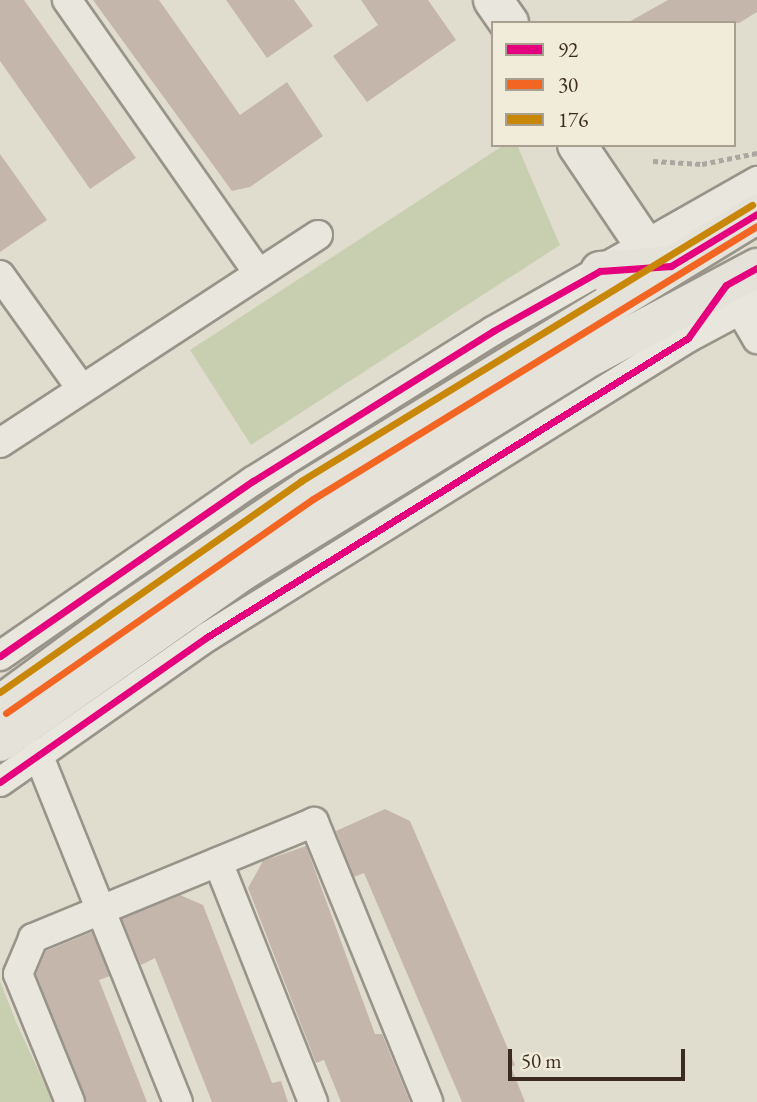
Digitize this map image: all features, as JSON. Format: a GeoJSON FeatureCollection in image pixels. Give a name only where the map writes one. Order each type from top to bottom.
{"type":"FeatureCollection","features":[{"type":"Feature","properties":{"kind":"highway"},"geometry":{"type":"LineString","coordinates":[[0,742],[451,421],[658,260],[757,214]]}},
{"type":"Feature","properties":{"kind":"highway"},"geometry":{"type":"LineString","coordinates":[[600,271],[658,260]]}},
{"type":"Feature","properties":{"kind":"highway"},"geometry":{"type":"LineString","coordinates":[[0,705],[120,617],[451,421],[594,355],[745,291]]}},
{"type":"Feature","properties":{"kind":"highway"},"geometry":{"type":"LineString","coordinates":[[688,338],[745,291]]}},
{"type":"Feature","properties":{"kind":"street"},"geometry":{"type":"LineString","coordinates":[[67,0],[258,273]]}},
{"type":"Feature","properties":{"kind":"street"},"geometry":{"type":"LineString","coordinates":[[479,0],[493,21]]}},
{"type":"Feature","properties":{"kind":"street"},"geometry":{"type":"LineString","coordinates":[[493,0],[508,21]]}},
{"type":"Feature","properties":{"kind":"street"},"geometry":{"type":"LineString","coordinates":[[578,147],[658,260]]}},
{"type":"Feature","properties":{"kind":"street"},"geometry":{"type":"LineString","coordinates":[[594,147],[658,260]]}},
{"type":"Feature","properties":{"kind":"street"},"geometry":{"type":"LineString","coordinates":[[658,260],[757,181]]}},
{"type":"Feature","properties":{"kind":"street"},"geometry":{"type":"LineString","coordinates":[[0,443],[318,235]]}},
{"type":"Feature","properties":{"kind":"street"},"geometry":{"type":"LineString","coordinates":[[0,656],[253,481],[492,331],[600,271]]}},
{"type":"Feature","properties":{"kind":"street"},"geometry":{"type":"LineString","coordinates":[[0,275],[81,388]]}},
{"type":"Feature","properties":{"kind":"street"},"geometry":{"type":"LineString","coordinates":[[745,291],[757,339]]}},
{"type":"Feature","properties":{"kind":"street"},"geometry":{"type":"LineString","coordinates":[[0,782],[207,637],[688,338]]}},
{"type":"Feature","properties":{"kind":"street"},"geometry":{"type":"LineString","coordinates":[[38,754],[178,1102]]}},
{"type":"Feature","properties":{"kind":"street"},"geometry":{"type":"LineString","coordinates":[[70,1102],[18,974],[33,938],[314,822],[428,1102]]}},
{"type":"Feature","properties":{"kind":"street"},"geometry":{"type":"LineString","coordinates":[[218,862],[313,1102]]}},
{"type":"Feature","properties":{"kind":"path"},"geometry":{"type":"LineString","coordinates":[[653,161],[702,163],[757,153]]}},
{"type":"Feature","properties":{"kind":"green space"},"geometry":{"type":"Polygon","coordinates":[[[501,147],[518,147],[560,245],[251,445],[190,350],[501,147]]]}},
{"type":"Feature","properties":{"kind":"green space"},"geometry":{"type":"Polygon","coordinates":[[[0,981],[16,1022],[53,1102],[0,1102],[0,981]]]}},
{"type":"Feature","properties":{"kind":"building"},"geometry":{"type":"Polygon","coordinates":[[[0,0],[24,0],[136,158],[90,189],[0,61],[0,0]]]}},
{"type":"Feature","properties":{"kind":"building"},"geometry":{"type":"Polygon","coordinates":[[[93,0],[159,0],[240,115],[287,82],[323,136],[250,187],[232,191],[93,0]]]}},
{"type":"Feature","properties":{"kind":"building"},"geometry":{"type":"Polygon","coordinates":[[[226,0],[294,0],[313,26],[267,58],[226,0]]]}},
{"type":"Feature","properties":{"kind":"building"},"geometry":{"type":"Polygon","coordinates":[[[361,0],[428,0],[456,40],[367,102],[333,56],[378,25],[361,0]]]}},
{"type":"Feature","properties":{"kind":"building"},"geometry":{"type":"Polygon","coordinates":[[[668,0],[757,0],[757,12],[739,23],[631,21],[668,0]]]}},
{"type":"Feature","properties":{"kind":"building"},"geometry":{"type":"Polygon","coordinates":[[[0,154],[47,220],[0,252],[0,154]]]}},
{"type":"Feature","properties":{"kind":"building"},"geometry":{"type":"Polygon","coordinates":[[[385,809],[410,821],[515,1065],[511,1067],[525,1102],[462,1102],[364,873],[354,877],[336,831],[385,809]]]}},
{"type":"Feature","properties":{"kind":"building"},"geometry":{"type":"Polygon","coordinates":[[[306,846],[375,1034],[382,1034],[410,1102],[341,1102],[324,1060],[316,1063],[248,888],[263,861],[306,846]]]}},
{"type":"Feature","properties":{"kind":"building"},"geometry":{"type":"Polygon","coordinates":[[[180,895],[203,905],[272,1083],[281,1081],[288,1102],[212,1102],[155,958],[141,965],[122,919],[180,895]]]}},
{"type":"Feature","properties":{"kind":"building"},"geometry":{"type":"Polygon","coordinates":[[[92,932],[110,976],[99,980],[147,1102],[86,1102],[36,974],[46,951],[92,932]]]}},
{"type":"Feature","properties":{"kind":"transit line","name":"176"},"geometry":{"type":"LineString","coordinates":[[0,692],[301,481],[752,205]]}},
{"type":"Feature","properties":{"kind":"transit line","name":"92"},"geometry":{"type":"LineString","coordinates":[[0,656],[253,481],[493,331],[600,271],[671,266],[757,214]]}},
{"type":"Feature","properties":{"kind":"transit line","name":"30"},"geometry":{"type":"LineString","coordinates":[[6,713],[313,499],[757,226]]}},
{"type":"Feature","properties":{"kind":"transit line","name":"92"},"geometry":{"type":"LineString","coordinates":[[0,782],[207,637],[688,338],[726,285],[757,268]]}}]}
